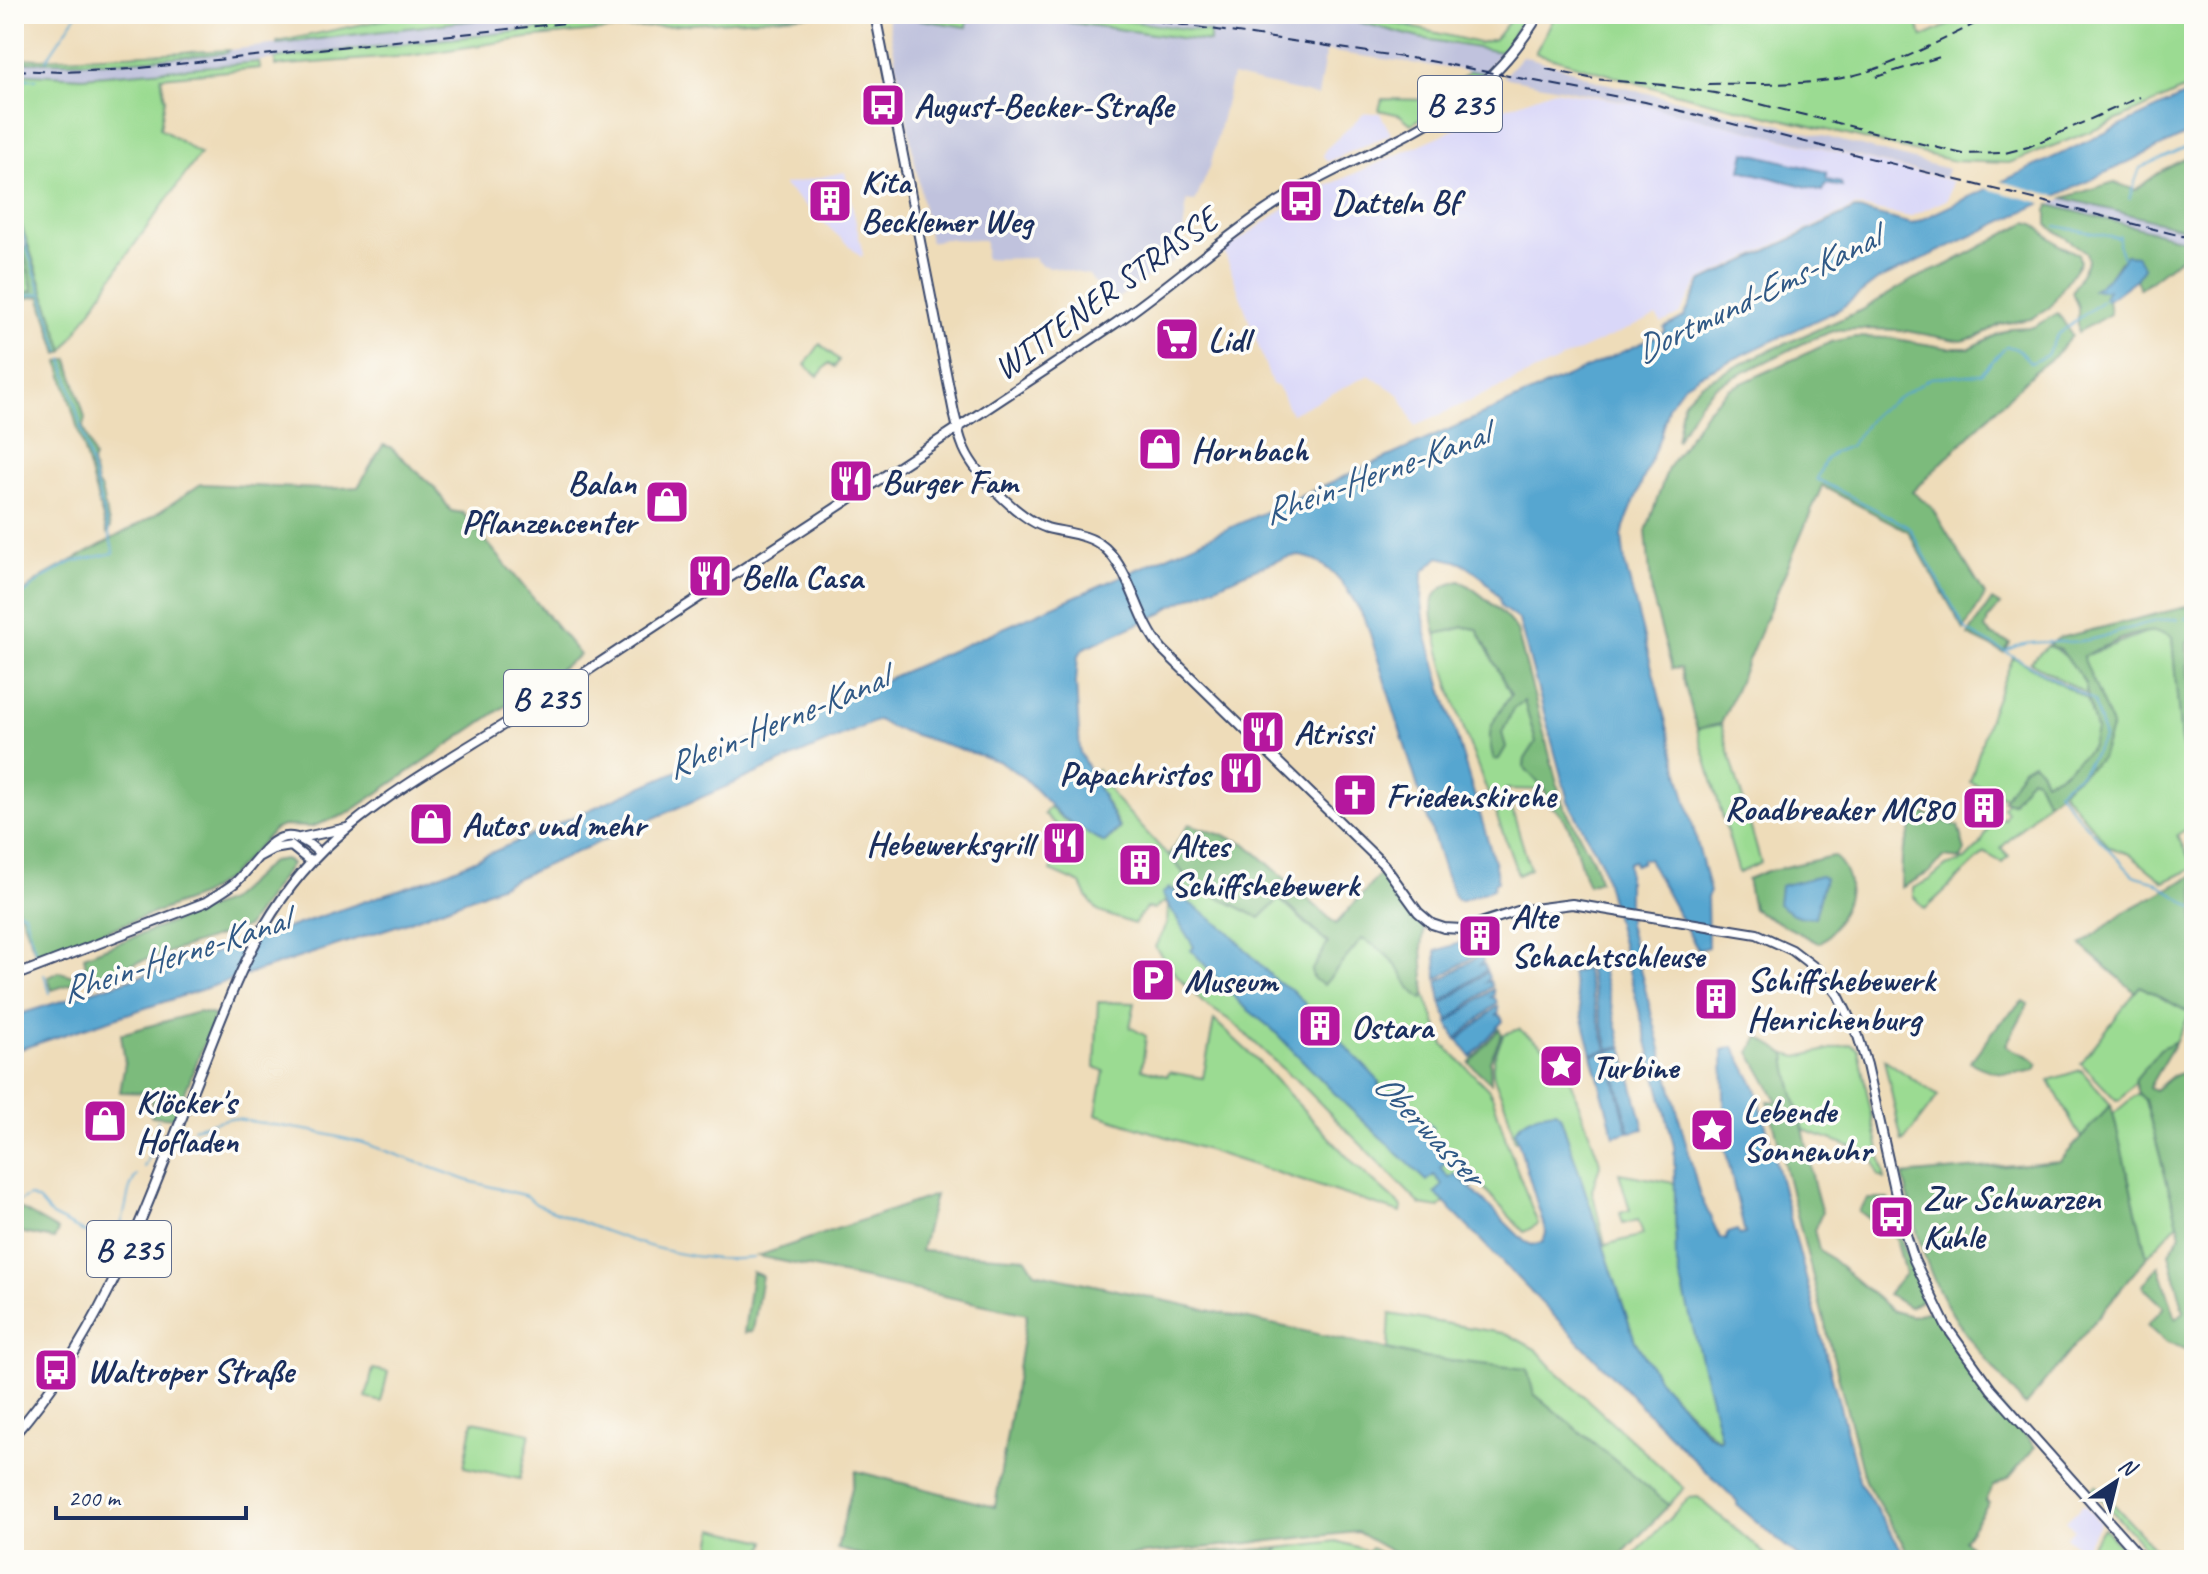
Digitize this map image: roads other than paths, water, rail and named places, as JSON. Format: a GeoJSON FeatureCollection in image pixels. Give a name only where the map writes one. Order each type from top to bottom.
{"type":"FeatureCollection","features":[{"type":"Feature","properties":{"kind":"main road"},"geometry":{"type":"LineString","coordinates":[[875,14],[962,443],[970,459],[1013,507],[1044,527],[1098,542],[1106,548],[1121,571],[1145,625],[1162,649],[1384,865],[1422,916],[1437,926],[1457,929],[1518,911],[1554,905],[1607,909],[1757,934],[1792,950],[1818,970],[1848,1011],[1867,1065],[1902,1222],[1914,1260],[1940,1313],[1991,1389],[2143,1560]]}},
{"type":"Feature","properties":{"kind":"main road","name":"WITTENER STRASSE"},"geometry":{"type":"LineString","coordinates":[[348,828],[431,769],[959,428],[1118,321],[1274,205],[1455,107],[1502,66],[1539,14]]}},
{"type":"Feature","properties":{"kind":"main road","name":"B 235"},"geometry":{"type":"LineString","coordinates":[[300,838],[348,828]]}},
{"type":"Feature","properties":{"kind":"main road","name":"B 235"},"geometry":{"type":"LineString","coordinates":[[14,1435],[62,1375],[108,1295],[141,1221],[228,1000],[264,923],[311,862],[348,828]]}},
{"type":"Feature","properties":{"kind":"main road"},"geometry":{"type":"LineString","coordinates":[[14,976],[206,902],[231,886],[271,842],[287,837],[300,838],[319,853]]}},
{"type":"Feature","properties":{"kind":"main road"},"geometry":{"type":"LineString","coordinates":[[257,857],[273,849],[291,846],[311,862]]}},
{"type":"Feature","properties":{"kind":"water"},"geometry":{"type":"Polygon","coordinates":[[[2194,91],[2194,131],[1878,280],[1840,309],[1684,385],[1668,407],[1660,437],[1622,537],[1625,564],[1710,892],[1707,897],[1708,947],[1698,950],[1648,859],[1642,859],[1635,865],[1634,861],[1628,864],[1628,924],[1699,1193],[1720,1238],[1726,1240],[1727,1233],[1737,1230],[1740,1235],[1745,1234],[1725,1148],[1723,1050],[1734,1047],[1756,1088],[1860,1483],[1908,1560],[1802,1560],[1737,1505],[1737,1501],[1435,1193],[1443,1185],[1434,1175],[1427,1181],[1345,1104],[1272,1029],[1242,1005],[1191,950],[1194,947],[1162,894],[1169,888],[1228,931],[1274,979],[1292,990],[1380,1082],[1378,1085],[1388,1095],[1398,1092],[1433,1128],[1427,1138],[1446,1163],[1441,1168],[1449,1178],[1456,1174],[1525,1242],[1532,1245],[1543,1242],[1546,1233],[1515,1131],[1527,1119],[1538,1115],[1555,1111],[1560,1115],[1635,1341],[1662,1384],[1706,1432],[1721,1439],[1676,1260],[1674,1146],[1601,862],[1568,801],[1519,620],[1501,607],[1499,597],[1483,578],[1461,562],[1439,557],[1423,572],[1422,603],[1426,634],[1498,882],[1495,882],[1493,889],[1460,901],[1456,899],[1445,874],[1367,624],[1348,592],[1331,572],[1310,558],[1288,557],[1170,607],[1163,613],[1084,648],[1078,656],[1076,683],[1080,753],[1119,828],[1104,843],[1062,817],[1024,778],[1001,762],[890,727],[878,720],[483,893],[402,924],[14,1051],[14,1016],[220,951],[468,863],[1140,568],[1660,335],[1664,328],[1684,317],[1701,282],[1855,209],[1912,224],[2194,91]]]}},
{"type":"Feature","properties":{"kind":"water"},"geometry":{"type":"Polygon","coordinates":[[[1745,152],[1826,172],[1827,180],[1841,183],[1842,187],[1826,184],[1823,191],[1741,170],[1745,152]]]}},
{"type":"Feature","properties":{"kind":"water"},"geometry":{"type":"Polygon","coordinates":[[[2126,255],[2137,256],[2144,268],[2136,279],[2108,300],[2104,297],[2108,290],[2093,290],[2110,276],[2126,255]]]}},
{"type":"Feature","properties":{"kind":"water"},"geometry":{"type":"Polygon","coordinates":[[[1820,876],[1825,878],[1815,917],[1795,915],[1778,904],[1780,886],[1820,876]]]}},
{"type":"Feature","properties":{"kind":"water"},"geometry":{"type":"Polygon","coordinates":[[[1472,939],[1479,953],[1437,979],[1436,951],[1472,939]]]}},
{"type":"Feature","properties":{"kind":"water"},"geometry":{"type":"Polygon","coordinates":[[[1481,955],[1483,961],[1480,965],[1484,964],[1486,970],[1441,1002],[1438,982],[1481,955]]]}},
{"type":"Feature","properties":{"kind":"water"},"geometry":{"type":"Polygon","coordinates":[[[1601,965],[1622,1046],[1609,1049],[1588,968],[1601,965]]]}},
{"type":"Feature","properties":{"kind":"water"},"geometry":{"type":"Polygon","coordinates":[[[1585,969],[1607,1050],[1592,1054],[1571,973],[1585,969]]]}},
{"type":"Feature","properties":{"kind":"water"},"geometry":{"type":"Polygon","coordinates":[[[1487,972],[1489,978],[1486,982],[1490,981],[1492,986],[1448,1021],[1442,1004],[1487,972]]]}},
{"type":"Feature","properties":{"kind":"water"},"geometry":{"type":"Polygon","coordinates":[[[1493,989],[1494,995],[1491,997],[1497,1003],[1456,1039],[1448,1023],[1493,989]]]}},
{"type":"Feature","properties":{"kind":"water"},"geometry":{"type":"Polygon","coordinates":[[[1498,1006],[1497,1015],[1503,1021],[1471,1057],[1458,1040],[1498,1006]]]}},
{"type":"Feature","properties":{"kind":"water"},"geometry":{"type":"Polygon","coordinates":[[[1623,1047],[1644,1129],[1630,1132],[1609,1051],[1623,1047]]]}},
{"type":"Feature","properties":{"kind":"water"},"geometry":{"type":"Polygon","coordinates":[[[1607,1051],[1628,1132],[1614,1136],[1592,1055],[1607,1051]]]}},
{"type":"Feature","properties":{"kind":"waterway"},"geometry":{"type":"LineString","coordinates":[[46,60],[77,14]]}},
{"type":"Feature","properties":{"kind":"waterway"},"geometry":{"type":"LineString","coordinates":[[14,79],[37,79]]}},
{"type":"Feature","properties":{"kind":"waterway"},"geometry":{"type":"LineString","coordinates":[[2129,199],[2140,168],[2194,144]]}},
{"type":"Feature","properties":{"kind":"waterway"},"geometry":{"type":"LineString","coordinates":[[14,209],[41,291]]}},
{"type":"Feature","properties":{"kind":"waterway"},"geometry":{"type":"LineString","coordinates":[[2056,226],[2119,238]]}},
{"type":"Feature","properties":{"kind":"waterway"},"geometry":{"type":"LineString","coordinates":[[2119,236],[2118,244],[2123,257]]}},
{"type":"Feature","properties":{"kind":"waterway"},"geometry":{"type":"LineString","coordinates":[[14,298],[42,293],[60,352]]}},
{"type":"Feature","properties":{"kind":"waterway"},"geometry":{"type":"LineString","coordinates":[[2105,299],[2057,335],[2047,355],[2031,363],[2018,349],[2006,346],[1981,374],[1931,378],[1904,394],[1874,414],[1850,446],[1834,452],[1825,461],[1817,479],[1909,527],[1966,630],[2094,701],[2104,738],[2081,773],[2058,790],[2072,810],[2133,875],[2154,881],[2194,908]]}},
{"type":"Feature","properties":{"kind":"waterway"},"geometry":{"type":"LineString","coordinates":[[14,602],[43,578],[72,562],[114,553],[63,359]]}},
{"type":"Feature","properties":{"kind":"waterway"},"geometry":{"type":"LineString","coordinates":[[2185,619],[2194,616]]}},
{"type":"Feature","properties":{"kind":"waterway"},"geometry":{"type":"LineString","coordinates":[[2006,651],[2023,644],[2093,639],[2153,622],[2178,619]]}},
{"type":"Feature","properties":{"kind":"waterway"},"geometry":{"type":"LineString","coordinates":[[14,909],[24,913],[37,957]]}},
{"type":"Feature","properties":{"kind":"waterway","name":"Rhein-Herne-Kanal"},"geometry":{"type":"LineString","coordinates":[[44,974],[50,993]]}},
{"type":"Feature","properties":{"kind":"waterway"},"geometry":{"type":"LineString","coordinates":[[194,1128],[230,1118],[364,1143],[469,1181],[527,1196],[536,1204],[642,1244],[697,1257],[753,1258]]}},
{"type":"Feature","properties":{"kind":"waterway"},"geometry":{"type":"LineString","coordinates":[[144,1167],[158,1121]]}},
{"type":"Feature","properties":{"kind":"waterway"},"geometry":{"type":"LineString","coordinates":[[20,1201],[29,1196],[39,1201],[52,1216],[104,1242],[118,1230],[137,1175]]}},
{"type":"Feature","properties":{"kind":"railway"},"geometry":{"type":"LineString","coordinates":[[14,70],[64,72],[131,69],[650,14]]}},
{"type":"Feature","properties":{"kind":"railway"},"geometry":{"type":"LineString","coordinates":[[1107,14],[1430,61],[1645,102],[2194,239]]}},
{"type":"Feature","properties":{"kind":"railway"},"geometry":{"type":"LineString","coordinates":[[1708,84],[1791,83],[1852,76],[1903,58],[1995,14]]}},
{"type":"Feature","properties":{"kind":"railway"},"geometry":{"type":"LineString","coordinates":[[1876,77],[1943,56]]}},
{"type":"Feature","properties":{"kind":"railway"},"geometry":{"type":"LineString","coordinates":[[1546,69],[1594,79],[1665,85]]}},
{"type":"Feature","properties":{"kind":"railway"},"geometry":{"type":"LineString","coordinates":[[1654,84],[1715,93],[1963,154],[2005,153],[2028,147],[2140,97]]}},
{"type":"Feature","properties":{"kind":"place","name":"August-Becker-Straße"},"geometry":{"type":"Point","coordinates":[883,105]}},
{"type":"Feature","properties":{"kind":"place","name":"Kita Becklemer Weg"},"geometry":{"type":"Point","coordinates":[830,201]}},
{"type":"Feature","properties":{"kind":"place","name":"Datteln Bf"},"geometry":{"type":"Point","coordinates":[1301,201]}},
{"type":"Feature","properties":{"kind":"place","name":"Lidl"},"geometry":{"type":"Point","coordinates":[1177,339]}},
{"type":"Feature","properties":{"kind":"place","name":"Hornbach"},"geometry":{"type":"Point","coordinates":[1160,449]}},
{"type":"Feature","properties":{"kind":"place","name":"Burger Fam"},"geometry":{"type":"Point","coordinates":[851,481]}},
{"type":"Feature","properties":{"kind":"place","name":"Balan Pflanzencenter"},"geometry":{"type":"Point","coordinates":[667,502]}},
{"type":"Feature","properties":{"kind":"place","name":"Bella Casa"},"geometry":{"type":"Point","coordinates":[710,576]}},
{"type":"Feature","properties":{"kind":"place","name":"Atrissi"},"geometry":{"type":"Point","coordinates":[1263,732]}},
{"type":"Feature","properties":{"kind":"place","name":"Papachristos"},"geometry":{"type":"Point","coordinates":[1241,773]}},
{"type":"Feature","properties":{"kind":"place","name":"Friedenskirche"},"geometry":{"type":"Point","coordinates":[1355,795]}},
{"type":"Feature","properties":{"kind":"place","name":"Roadbreaker MC80"},"geometry":{"type":"Point","coordinates":[1984,808]}},
{"type":"Feature","properties":{"kind":"place","name":"Autos und mehr"},"geometry":{"type":"Point","coordinates":[431,824]}},
{"type":"Feature","properties":{"kind":"place","name":"Hebewerksgrill"},"geometry":{"type":"Point","coordinates":[1064,843]}},
{"type":"Feature","properties":{"kind":"place","name":"Altes Schiffshebewerk"},"geometry":{"type":"Point","coordinates":[1140,865]}},
{"type":"Feature","properties":{"kind":"place","name":"Alte Schachtschleuse"},"geometry":{"type":"Point","coordinates":[1480,936]}},
{"type":"Feature","properties":{"kind":"place","name":"Museum"},"geometry":{"type":"Point","coordinates":[1153,980]}},
{"type":"Feature","properties":{"kind":"place","name":"Schiffshebewerk Henrichenburg"},"geometry":{"type":"Point","coordinates":[1716,999]}},
{"type":"Feature","properties":{"kind":"place","name":"Ostara"},"geometry":{"type":"Point","coordinates":[1320,1026]}},
{"type":"Feature","properties":{"kind":"place","name":"Turbine"},"geometry":{"type":"Point","coordinates":[1561,1066]}},
{"type":"Feature","properties":{"kind":"place","name":"Klöcker's Hofladen"},"geometry":{"type":"Point","coordinates":[105,1121]}},
{"type":"Feature","properties":{"kind":"place","name":"Lebende Sonnenuhr"},"geometry":{"type":"Point","coordinates":[1712,1130]}},
{"type":"Feature","properties":{"kind":"place","name":"Zur Schwarzen Kuhle"},"geometry":{"type":"Point","coordinates":[1892,1217]}},
{"type":"Feature","properties":{"kind":"place","name":"Waltroper Straße"},"geometry":{"type":"Point","coordinates":[56,1370]}},
{"type":"Feature","properties":{"kind":"water label","name":"Dortmund-Ems-Kanal"},"geometry":{"type":"Point","coordinates":[1756,293]}},
{"type":"Feature","properties":{"kind":"water label","name":"Oberwasser"},"geometry":{"type":"Point","coordinates":[1430,1128]}}]}
